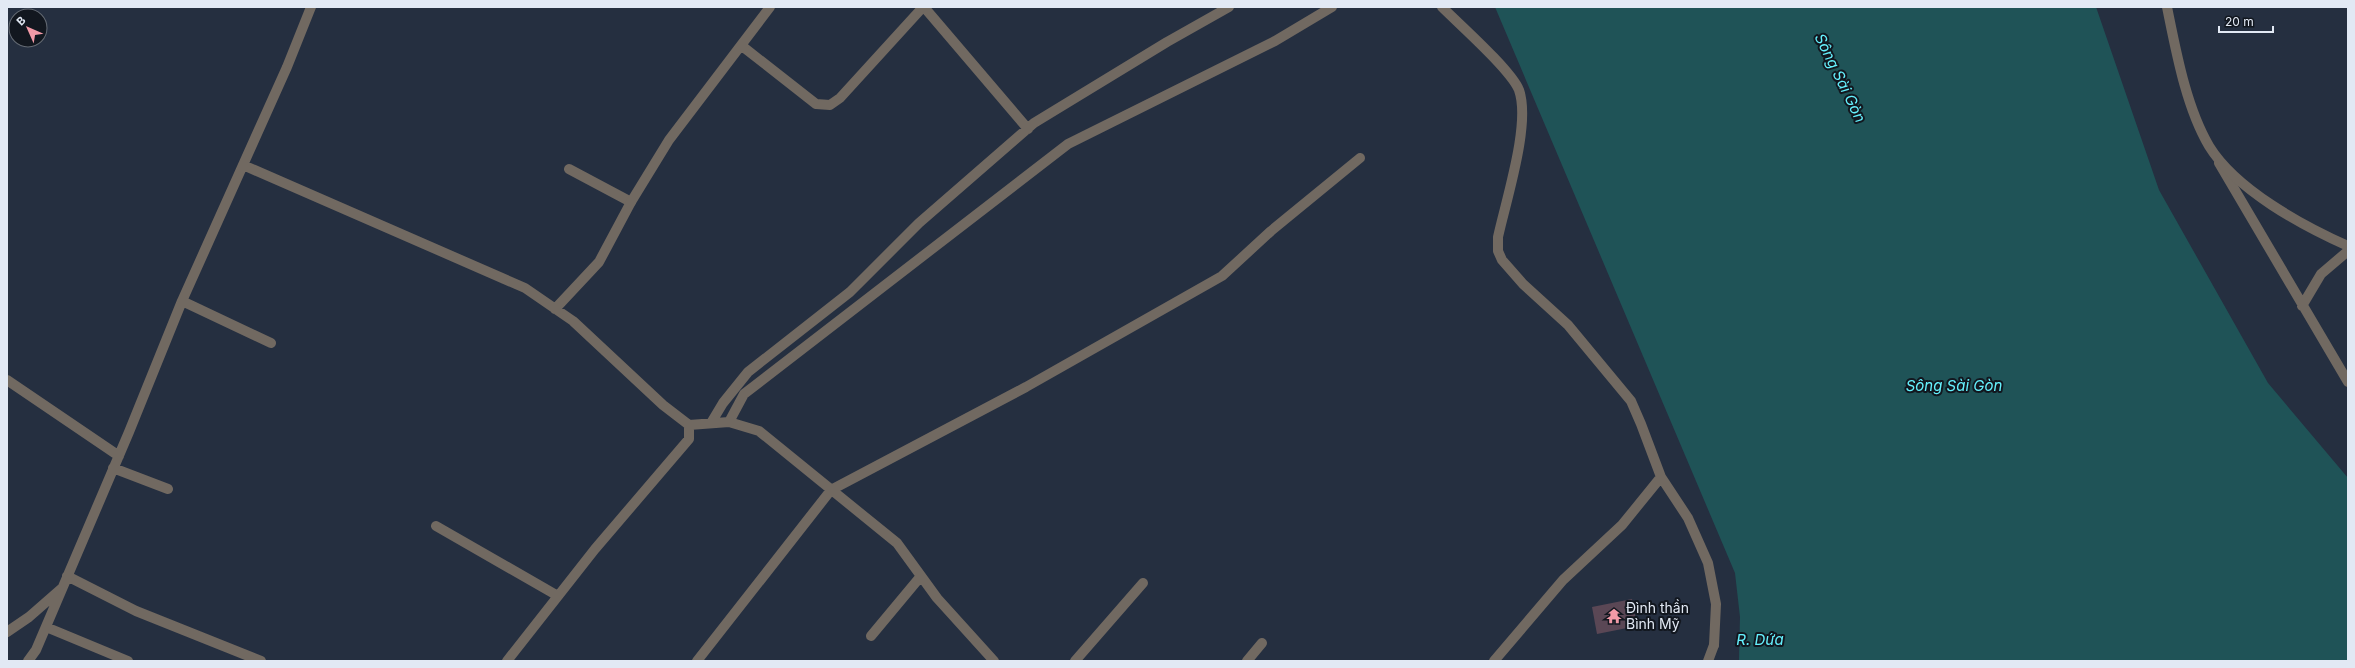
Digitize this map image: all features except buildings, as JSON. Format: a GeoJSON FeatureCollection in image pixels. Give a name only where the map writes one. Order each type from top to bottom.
{"type":"FeatureCollection","features":[{"type":"Feature","properties":{"kind":"street"},"geometry":{"type":"LineString","coordinates":[[28,661],[36,650],[46,627],[182,300],[287,67],[311,7]]}},
{"type":"Feature","properties":{"kind":"street"},"geometry":{"type":"LineString","coordinates":[[555,309],[599,262],[630,202],[670,140],[770,7]]}},
{"type":"Feature","properties":{"kind":"street"},"geometry":{"type":"LineString","coordinates":[[742,46],[816,104],[830,105],[840,98],[923,7],[1028,129]]}},
{"type":"Feature","properties":{"kind":"street"},"geometry":{"type":"LineString","coordinates":[[710,423],[723,403],[748,372],[850,292],[919,222],[1028,129],[1217,10],[1229,7]]}},
{"type":"Feature","properties":{"kind":"street"},"geometry":{"type":"LineString","coordinates":[[729,422],[744,394],[1068,144],[1275,40],[1332,7]]}},
{"type":"Feature","properties":{"kind":"street"},"geometry":{"type":"LineString","coordinates":[[1442,7],[1509,75],[1519,90],[1522,110],[1521,135],[1498,237],[1498,251],[1502,260],[1523,284],[1568,325],[1630,401],[1641,424],[1660,477],[1688,518],[1708,563],[1716,604],[1714,645],[1708,661]]}},
{"type":"Feature","properties":{"kind":"street"},"geometry":{"type":"LineString","coordinates":[[2167,7],[2190,99],[2199,126],[2302,306],[2348,382]]}},
{"type":"Feature","properties":{"kind":"street"},"geometry":{"type":"LineString","coordinates":[[2210,147],[2229,169],[2267,202],[2310,228],[2348,246]]}},
{"type":"Feature","properties":{"kind":"street"},"geometry":{"type":"LineString","coordinates":[[697,661],[831,490],[1026,387],[1222,276],[1271,231],[1360,158]]}},
{"type":"Feature","properties":{"kind":"street"},"geometry":{"type":"LineString","coordinates":[[243,165],[525,288],[573,321],[663,405],[689,425],[729,422],[759,431],[897,543],[937,598],[994,661]]}},
{"type":"Feature","properties":{"kind":"street"},"geometry":{"type":"LineString","coordinates":[[569,169],[630,202]]}},
{"type":"Feature","properties":{"kind":"street"},"geometry":{"type":"LineString","coordinates":[[2302,306],[2321,274],[2348,250]]}},
{"type":"Feature","properties":{"kind":"street"},"geometry":{"type":"LineString","coordinates":[[182,300],[271,343]]}},
{"type":"Feature","properties":{"kind":"street"},"geometry":{"type":"LineString","coordinates":[[7,380],[118,456]]}},
{"type":"Feature","properties":{"kind":"street"},"geometry":{"type":"LineString","coordinates":[[507,661],[558,596],[688,439],[689,425]]}},
{"type":"Feature","properties":{"kind":"street"},"geometry":{"type":"LineString","coordinates":[[113,468],[168,489]]}},
{"type":"Feature","properties":{"kind":"street"},"geometry":{"type":"LineString","coordinates":[[1494,661],[1563,580],[1622,525],[1660,477]]}},
{"type":"Feature","properties":{"kind":"street"},"geometry":{"type":"LineString","coordinates":[[436,526],[558,596]]}},
{"type":"Feature","properties":{"kind":"street"},"geometry":{"type":"LineString","coordinates":[[67,576],[136,611],[261,661]]}},
{"type":"Feature","properties":{"kind":"street"},"geometry":{"type":"LineString","coordinates":[[871,636],[921,576]]}},
{"type":"Feature","properties":{"kind":"street"},"geometry":{"type":"LineString","coordinates":[[1075,661],[1144,583]]}},
{"type":"Feature","properties":{"kind":"street"},"geometry":{"type":"LineString","coordinates":[[7,632],[29,616],[62,588]]}},
{"type":"Feature","properties":{"kind":"street"},"geometry":{"type":"LineString","coordinates":[[46,627],[128,661]]}},
{"type":"Feature","properties":{"kind":"street"},"geometry":{"type":"LineString","coordinates":[[1247,661],[1262,643]]}},
{"type":"Feature","properties":{"kind":"water","name":"Sông Sài Gòn"},"geometry":{"type":"Polygon","coordinates":[[[1495,7],[2096,7],[2159,190],[2268,383],[2348,478],[2348,661],[1739,661],[1740,617],[1735,573],[1495,7]]]}},
{"type":"Feature","properties":{"kind":"place","name":"Đình thần Bình Mỹ"},"geometry":{"type":"Point","coordinates":[1614,616]}},
{"type":"Feature","properties":{"kind":"water label","name":"R. Dứa"},"geometry":{"type":"Point","coordinates":[1760,640]}}]}
